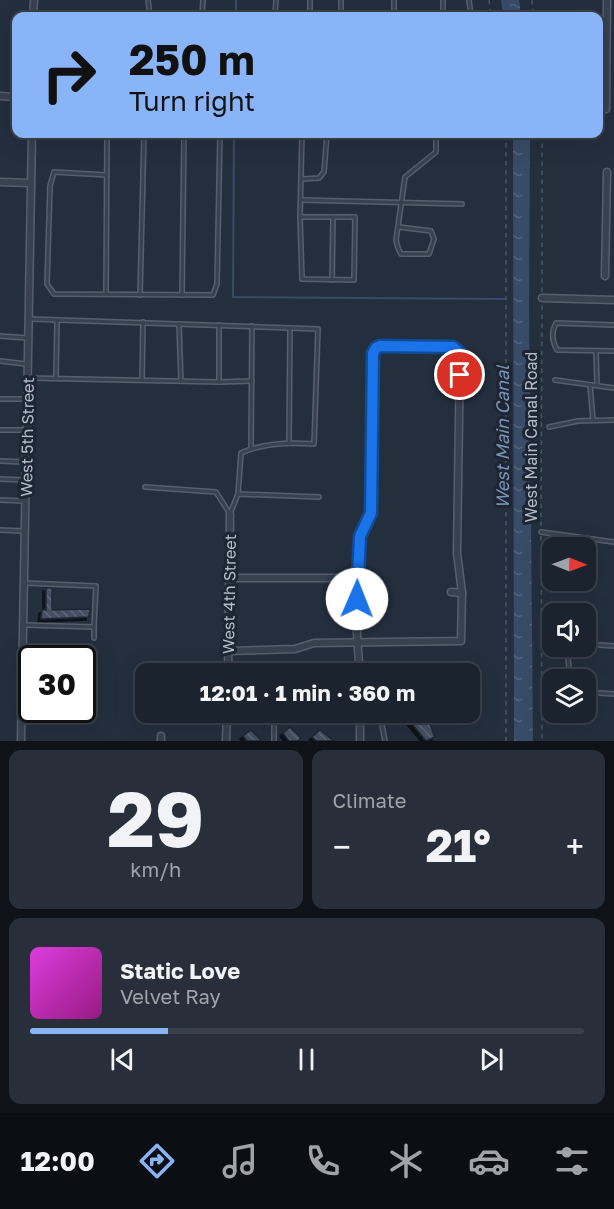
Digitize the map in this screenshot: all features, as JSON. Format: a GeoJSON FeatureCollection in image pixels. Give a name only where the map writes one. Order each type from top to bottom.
{"type":"FeatureCollection","features":[{"type":"Feature","properties":{"kind":"street"},"geometry":{"type":"LineString","coordinates":[[606,109],[606,19],[610,10],[607,0]]}},
{"type":"Feature","properties":{"kind":"street","name":"West 5th Street"},"geometry":{"type":"LineString","coordinates":[[21,741],[32,138]]}},
{"type":"Feature","properties":{"kind":"street"},"geometry":{"type":"LineString","coordinates":[[605,276],[610,187],[607,172]]}},
{"type":"Feature","properties":{"kind":"street"},"geometry":{"type":"LineString","coordinates":[[0,182],[31,183]]}},
{"type":"Feature","properties":{"kind":"street"},"geometry":{"type":"LineString","coordinates":[[542,298],[614,300]]}},
{"type":"Feature","properties":{"kind":"street"},"geometry":{"type":"LineString","coordinates":[[228,651],[295,649],[314,643],[357,642],[461,641],[462,592],[457,553],[460,353],[453,347],[380,346],[373,353],[371,513],[360,536],[357,578],[357,642],[359,663]]}},
{"type":"Feature","properties":{"kind":"street","name":"West 4th Street"},"geometry":{"type":"LineString","coordinates":[[228,663],[230,514]]}},
{"type":"Feature","properties":{"kind":"street"},"geometry":{"type":"LineString","coordinates":[[230,578],[357,578]]}},
{"type":"Feature","properties":{"kind":"street"},"geometry":{"type":"LineString","coordinates":[[451,592],[462,592]]}},
{"type":"Feature","properties":{"kind":"street"},"geometry":{"type":"LineString","coordinates":[[226,741],[227,723]]}},
{"type":"Feature","properties":{"kind":"street"},"geometry":{"type":"LineString","coordinates":[[360,723],[360,741]]}},
{"type":"Feature","properties":{"kind":"lane"},"geometry":{"type":"LineString","coordinates":[[106,294],[107,138]]}},
{"type":"Feature","properties":{"kind":"lane"},"geometry":{"type":"LineString","coordinates":[[140,295],[144,138]]}},
{"type":"Feature","properties":{"kind":"lane"},"geometry":{"type":"LineString","coordinates":[[182,295],[184,138]]}},
{"type":"Feature","properties":{"kind":"lane"},"geometry":{"type":"LineString","coordinates":[[106,175],[54,172],[50,186],[47,284],[54,294],[213,295],[217,284],[220,138]]}},
{"type":"Feature","properties":{"kind":"lane"},"geometry":{"type":"LineString","coordinates":[[300,217],[355,217],[354,280],[302,279],[300,217],[302,138]]}},
{"type":"Feature","properties":{"kind":"lane"},"geometry":{"type":"LineString","coordinates":[[301,179],[319,178],[324,172],[327,138]]}},
{"type":"Feature","properties":{"kind":"lane"},"geometry":{"type":"LineString","coordinates":[[399,227],[431,231],[434,239],[429,254],[401,254],[396,240],[405,177],[436,152],[436,138]]}},
{"type":"Feature","properties":{"kind":"lane"},"geometry":{"type":"LineString","coordinates":[[301,200],[462,204]]}},
{"type":"Feature","properties":{"kind":"lane"},"geometry":{"type":"LineString","coordinates":[[332,280],[333,217]]}},
{"type":"Feature","properties":{"kind":"lane"},"geometry":{"type":"LineString","coordinates":[[29,319],[318,329],[314,444],[289,442],[251,448],[240,453],[238,494],[230,514]]}},
{"type":"Feature","properties":{"kind":"lane"},"geometry":{"type":"LineString","coordinates":[[56,378],[57,320]]}},
{"type":"Feature","properties":{"kind":"lane"},"geometry":{"type":"LineString","coordinates":[[142,381],[143,322]]}},
{"type":"Feature","properties":{"kind":"lane"},"geometry":{"type":"LineString","coordinates":[[614,325],[556,323],[552,329],[552,341],[557,350],[614,351]]}},
{"type":"Feature","properties":{"kind":"lane"},"geometry":{"type":"LineString","coordinates":[[179,324],[181,381]]}},
{"type":"Feature","properties":{"kind":"lane"},"geometry":{"type":"LineString","coordinates":[[219,325],[219,382]]}},
{"type":"Feature","properties":{"kind":"lane"},"geometry":{"type":"LineString","coordinates":[[251,448],[252,326]]}},
{"type":"Feature","properties":{"kind":"lane"},"geometry":{"type":"LineString","coordinates":[[289,442],[290,328]]}},
{"type":"Feature","properties":{"kind":"lane"},"geometry":{"type":"LineString","coordinates":[[0,336],[28,338]]}},
{"type":"Feature","properties":{"kind":"lane"},"geometry":{"type":"LineString","coordinates":[[596,351],[597,386]]}},
{"type":"Feature","properties":{"kind":"lane"},"geometry":{"type":"LineString","coordinates":[[0,361],[28,365]]}},
{"type":"Feature","properties":{"kind":"lane"},"geometry":{"type":"LineString","coordinates":[[28,378],[252,381]]}},
{"type":"Feature","properties":{"kind":"lane"},"geometry":{"type":"LineString","coordinates":[[555,380],[614,388]]}},
{"type":"Feature","properties":{"kind":"lane"},"geometry":{"type":"LineString","coordinates":[[591,385],[593,420]]}},
{"type":"Feature","properties":{"kind":"lane"},"geometry":{"type":"LineString","coordinates":[[0,399],[27,399]]}},
{"type":"Feature","properties":{"kind":"lane"},"geometry":{"type":"LineString","coordinates":[[549,427],[578,421],[614,420]]}},
{"type":"Feature","properties":{"kind":"lane"},"geometry":{"type":"LineString","coordinates":[[0,430],[27,430]]}},
{"type":"Feature","properties":{"kind":"lane"},"geometry":{"type":"LineString","coordinates":[[0,461],[26,462]]}},
{"type":"Feature","properties":{"kind":"lane"},"geometry":{"type":"LineString","coordinates":[[0,479],[26,480]]}},
{"type":"Feature","properties":{"kind":"lane"},"geometry":{"type":"LineString","coordinates":[[145,487],[216,492],[230,514]]}},
{"type":"Feature","properties":{"kind":"lane"},"geometry":{"type":"LineString","coordinates":[[238,494],[319,497]]}},
{"type":"Feature","properties":{"kind":"lane"},"geometry":{"type":"LineString","coordinates":[[0,500],[26,501]]}},
{"type":"Feature","properties":{"kind":"lane"},"geometry":{"type":"LineString","coordinates":[[0,530],[25,531]]}},
{"type":"Feature","properties":{"kind":"lane"},"geometry":{"type":"LineString","coordinates":[[541,532],[614,542]]}},
{"type":"Feature","properties":{"kind":"lane"},"geometry":{"type":"LineString","coordinates":[[24,583],[96,586],[94,638]]}},
{"type":"Feature","properties":{"kind":"lane"},"geometry":{"type":"LineString","coordinates":[[23,625],[94,627]]}},
{"type":"Feature","properties":{"kind":"lane"},"geometry":{"type":"LineString","coordinates":[[596,645],[614,646]]}},
{"type":"Feature","properties":{"kind":"lane"},"geometry":{"type":"LineString","coordinates":[[596,693],[614,694]]}},
{"type":"Feature","properties":{"kind":"lane"},"geometry":{"type":"LineString","coordinates":[[274,723],[274,741]]}},
{"type":"Feature","properties":{"kind":"lane"},"geometry":{"type":"LineString","coordinates":[[382,723],[385,741]]}},
{"type":"Feature","properties":{"kind":"path","name":"West Main Canal Road"},"geometry":{"type":"LineString","coordinates":[[506,138],[506,741]]}},
{"type":"Feature","properties":{"kind":"path","name":"West Main Canal Road"},"geometry":{"type":"LineString","coordinates":[[542,138],[542,741]]}},
{"type":"Feature","properties":{"kind":"water"},"geometry":{"type":"Polygon","coordinates":[[[501,0],[519,0],[520,12],[502,12],[501,0]]]}},
{"type":"Feature","properties":{"kind":"water"},"geometry":{"type":"Polygon","coordinates":[[[513,138],[530,138],[529,305],[533,741],[514,741],[513,138]]]}},
{"type":"Feature","properties":{"kind":"building"},"geometry":{"type":"Polygon","coordinates":[[[46,588],[52,588],[52,610],[90,609],[89,617],[41,619],[42,610],[46,610],[46,588]]]}},
{"type":"Feature","properties":{"kind":"building"},"geometry":{"type":"Polygon","coordinates":[[[411,723],[429,723],[435,737],[426,741],[411,723]]]}},
{"type":"Feature","properties":{"kind":"building"},"geometry":{"type":"Polygon","coordinates":[[[290,727],[301,738],[298,741],[289,741],[283,733],[290,727]]]}},
{"type":"Feature","properties":{"kind":"building"},"geometry":{"type":"Polygon","coordinates":[[[251,730],[262,741],[247,741],[243,736],[251,730]]]}},
{"type":"Feature","properties":{"kind":"building"},"geometry":{"type":"Polygon","coordinates":[[[320,730],[334,741],[317,741],[312,737],[320,730]]]}},
{"type":"Feature","properties":{"kind":"waterway"},"geometry":{"type":"LineString","coordinates":[[236,0],[236,12]]}},
{"type":"Feature","properties":{"kind":"waterway"},"geometry":{"type":"LineString","coordinates":[[234,138],[233,297],[505,299]]}},
{"type":"Feature","properties":{"kind":"route"},"geometry":{"type":"LineString","coordinates":[[357,599],[360,536],[371,513],[373,353],[380,346],[453,347],[460,353],[460,375]]}},
{"type":"Feature","properties":{"kind":"water label","name":"West Main Canal"},"geometry":{"type":"Point","coordinates":[503,437]}}]}
